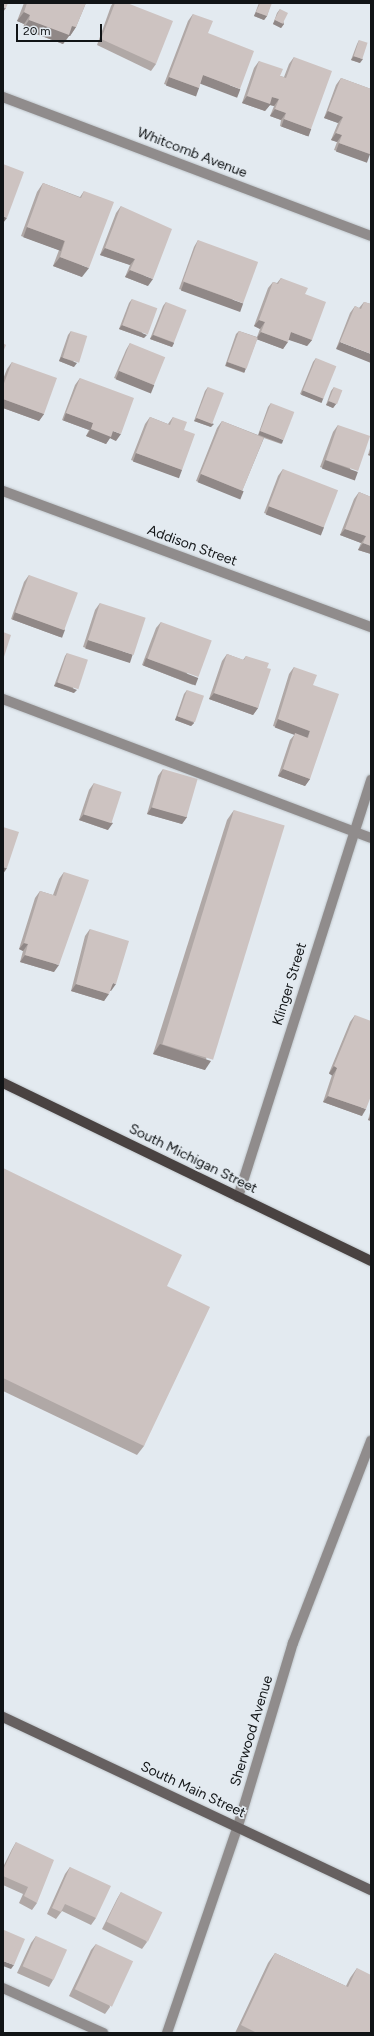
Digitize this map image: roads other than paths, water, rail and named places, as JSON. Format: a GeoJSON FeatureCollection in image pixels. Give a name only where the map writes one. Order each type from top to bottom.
{"type":"FeatureCollection","features":[{"type":"Feature","properties":{"kind":"main road","name":"South Michigan Street"},"geometry":{"type":"LineString","coordinates":[[3,1082],[371,1261]]}},
{"type":"Feature","properties":{"kind":"main road","name":"South Main Street"},"geometry":{"type":"LineString","coordinates":[[3,1717],[238,1826],[371,1890]]}},
{"type":"Feature","properties":{"kind":"street","name":"Whitcomb Avenue"},"geometry":{"type":"LineString","coordinates":[[3,97],[371,236]]}},
{"type":"Feature","properties":{"kind":"street","name":"Addison Street"},"geometry":{"type":"LineString","coordinates":[[3,491],[371,627]]}},
{"type":"Feature","properties":{"kind":"street"},"geometry":{"type":"LineString","coordinates":[[3,698],[371,838]]}},
{"type":"Feature","properties":{"kind":"street","name":"Klinger Street"},"geometry":{"type":"LineString","coordinates":[[238,1197],[353,831],[371,780]]}},
{"type":"Feature","properties":{"kind":"street","name":"Sherwood Avenue"},"geometry":{"type":"LineString","coordinates":[[167,2033],[238,1826],[293,1643],[371,1440]]}},
{"type":"Feature","properties":{"kind":"street"},"geometry":{"type":"LineString","coordinates":[[3,1988],[103,2033]]}}]}
